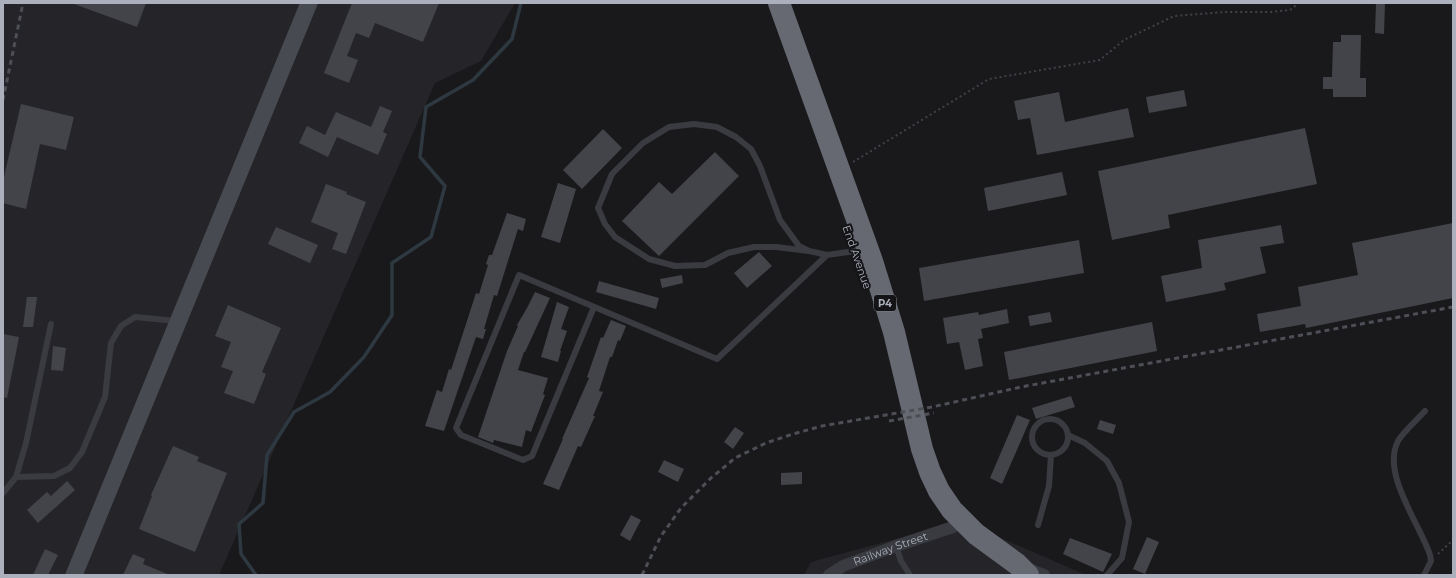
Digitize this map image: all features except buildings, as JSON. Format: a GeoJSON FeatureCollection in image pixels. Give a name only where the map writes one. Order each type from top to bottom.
{"type":"FeatureCollection","features":[{"type":"Feature","properties":{"kind":"highway","name":"End Avenue"},"geometry":{"type":"LineString","coordinates":[[770,3],[855,251],[888,356],[911,449],[928,492],[953,527],[975,547],[1019,571]]}},
{"type":"Feature","properties":{"kind":"highway","name":"End Avenue"},"geometry":{"type":"LineString","coordinates":[[779,3],[872,261],[894,332],[922,449],[930,472],[939,491],[952,510],[976,534],[1019,571]]}},
{"type":"Feature","properties":{"kind":"street"},"geometry":{"type":"LineString","coordinates":[[74,575],[307,4]]}},
{"type":"Feature","properties":{"kind":"street","name":"Railway Street"},"geometry":{"type":"LineString","coordinates":[[829,575],[843,566],[953,527]]}},
{"type":"Feature","properties":{"kind":"street","name":"End Avenue"},"geometry":{"type":"LineString","coordinates":[[1019,571],[1044,575]]}},
{"type":"Feature","properties":{"kind":"lane"},"geometry":{"type":"LineString","coordinates":[[809,251],[799,246],[780,220],[760,166],[751,149],[736,137],[717,127],[694,124],[669,127],[643,142],[612,174],[598,208],[605,224],[614,237],[649,259],[675,266],[705,265],[728,253],[754,247],[809,251],[827,255],[855,251]]}},
{"type":"Feature","properties":{"kind":"lane"},"geometry":{"type":"LineString","coordinates":[[594,307],[532,456],[523,460],[461,436],[456,428],[519,275],[717,359],[827,255]]}},
{"type":"Feature","properties":{"kind":"lane"},"geometry":{"type":"LineString","coordinates":[[16,477],[54,476],[70,468],[82,452],[105,397],[111,343],[120,326],[135,317],[178,321]]}},
{"type":"Feature","properties":{"kind":"lane"},"geometry":{"type":"LineString","coordinates":[[3,493],[16,477],[26,443],[51,324]]}},
{"type":"Feature","properties":{"kind":"lane"},"geometry":{"type":"LineString","coordinates":[[1424,575],[1431,561],[1427,547],[1399,486],[1394,462],[1395,452],[1399,441],[1425,411]]}},
{"type":"Feature","properties":{"kind":"lane"},"geometry":{"type":"LineString","coordinates":[[1046,418],[1058,420],[1063,424],[1068,435],[1068,441],[1062,450],[1051,455],[1045,454],[1035,448],[1031,436],[1035,425],[1046,418]]}},
{"type":"Feature","properties":{"kind":"lane"},"geometry":{"type":"LineString","coordinates":[[1068,435],[1085,443],[1107,461],[1119,483],[1129,522],[1122,558],[1106,575]]}},
{"type":"Feature","properties":{"kind":"lane"},"geometry":{"type":"LineString","coordinates":[[1038,525],[1049,486],[1051,455]]}},
{"type":"Feature","properties":{"kind":"lane"},"geometry":{"type":"LineString","coordinates":[[896,546],[901,561],[910,575]]}},
{"type":"Feature","properties":{"kind":"path"},"geometry":{"type":"LineString","coordinates":[[840,170],[989,80],[1100,60],[1124,40],[1174,16],[1225,12],[1269,12],[1290,10],[1299,3]]}},
{"type":"Feature","properties":{"kind":"path"},"geometry":{"type":"LineString","coordinates":[[1431,561],[1453,540]]}},
{"type":"Feature","properties":{"kind":"shaded area"},"geometry":{"type":"Polygon","coordinates":[[[3,3],[515,3],[481,61],[435,83],[219,575],[3,575],[3,3]]]}},
{"type":"Feature","properties":{"kind":"shaded area"},"geometry":{"type":"Polygon","coordinates":[[[962,521],[1086,575],[804,575],[811,562],[962,521]]]}},
{"type":"Feature","properties":{"kind":"waterway"},"geometry":{"type":"LineString","coordinates":[[256,575],[241,554],[239,524],[263,503],[267,455],[294,412],[330,392],[364,357],[392,315],[392,263],[431,237],[445,186],[420,157],[426,107],[473,80],[512,39],[521,3]]}},
{"type":"Feature","properties":{"kind":"railway"},"geometry":{"type":"LineString","coordinates":[[3,100],[23,3]]}},
{"type":"Feature","properties":{"kind":"railway"},"geometry":{"type":"LineString","coordinates":[[642,575],[661,536],[681,508],[711,478],[735,458],[766,443],[793,434],[822,426],[932,407],[1021,387],[1453,307]]}},
{"type":"Feature","properties":{"kind":"railway"},"geometry":{"type":"LineString","coordinates":[[889,421],[934,413]]}}]}
